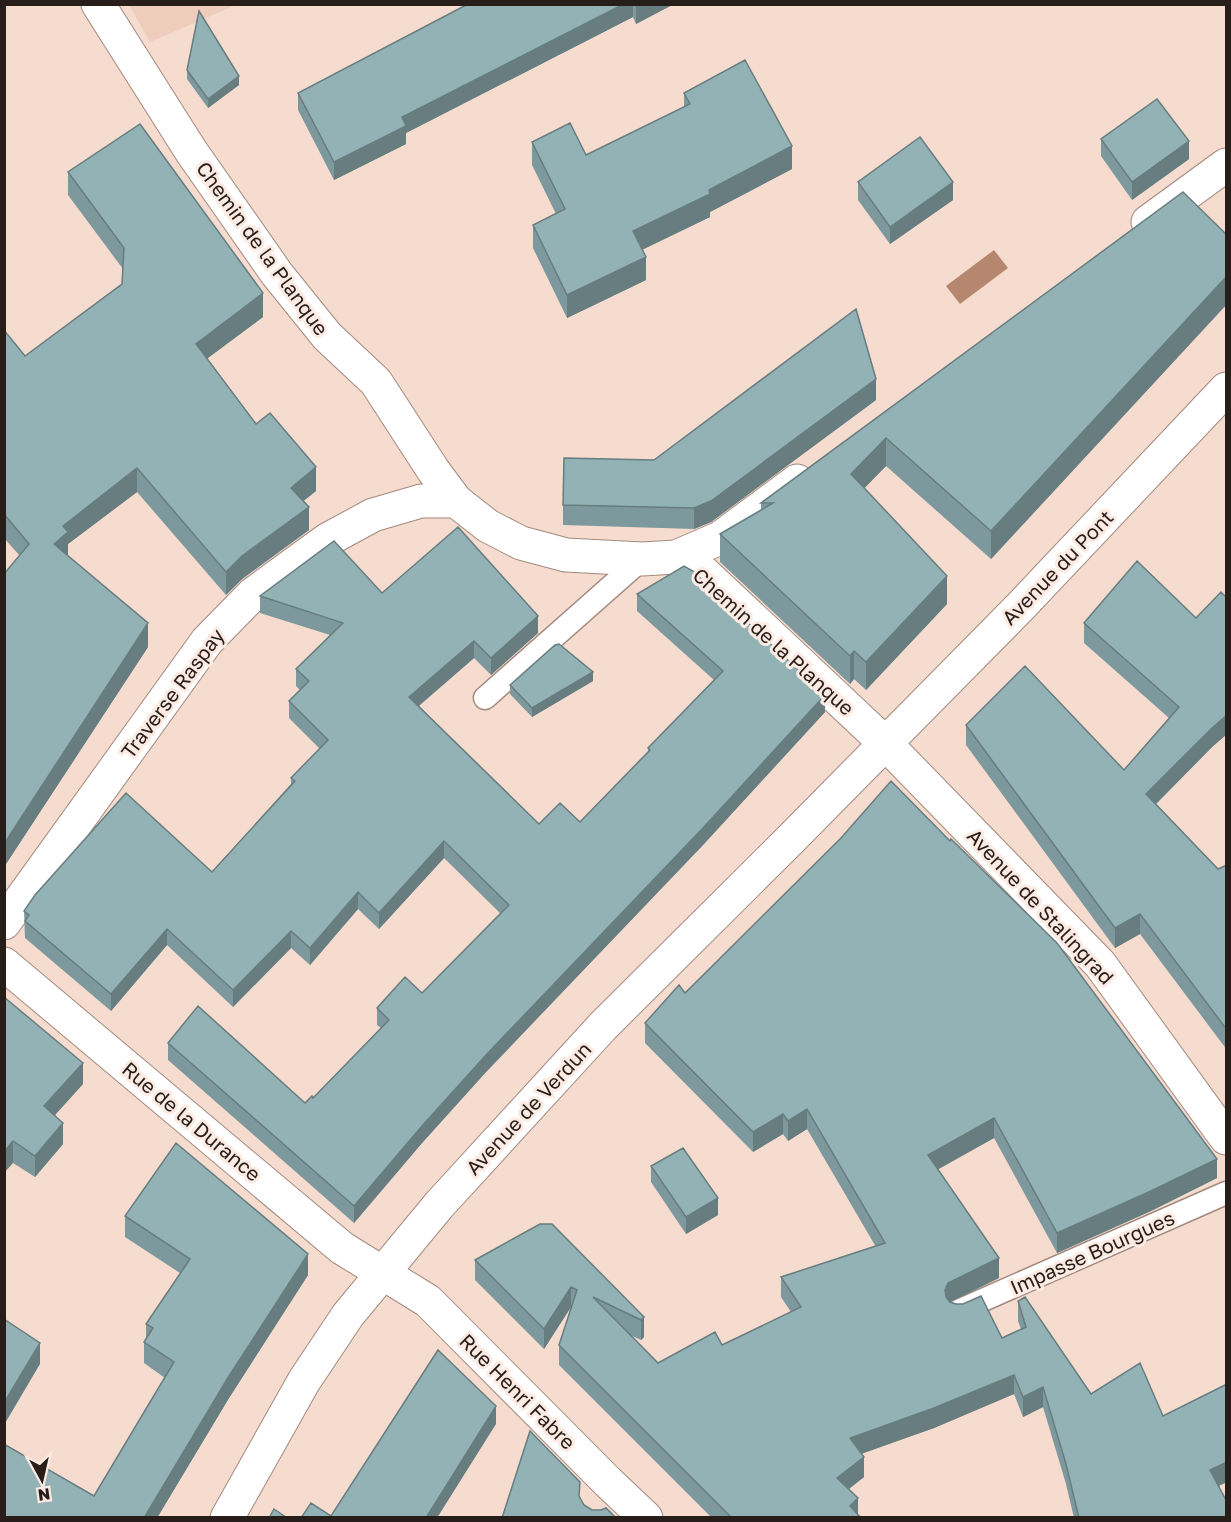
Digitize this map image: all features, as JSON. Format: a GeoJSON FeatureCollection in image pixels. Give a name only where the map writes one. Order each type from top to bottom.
{"type":"FeatureCollection","features":[{"type":"Feature","properties":{"kind":"street","name":"Chemin de la Planque"},"geometry":{"type":"LineString","coordinates":[[98,4],[191,151],[277,274],[327,336],[376,382],[456,501],[488,526],[521,543],[566,555],[642,560],[676,557],[704,573],[885,743]]}},
{"type":"Feature","properties":{"kind":"street"},"geometry":{"type":"LineString","coordinates":[[1121,242],[1227,165]]}},
{"type":"Feature","properties":{"kind":"street","name":"Avenue du Pont"},"geometry":{"type":"LineString","coordinates":[[885,743],[1021,606],[1227,389]]}},
{"type":"Feature","properties":{"kind":"street"},"geometry":{"type":"LineString","coordinates":[[676,557],[720,538],[825,461]]}},
{"type":"Feature","properties":{"kind":"street","name":"Traverse Raspay"},"geometry":{"type":"LineString","coordinates":[[4,923],[207,641],[253,594],[327,540],[373,515],[421,501],[456,501]]}},
{"type":"Feature","properties":{"kind":"street","name":"Avenue de Stalingrad"},"geometry":{"type":"LineString","coordinates":[[885,743],[1100,964],[1227,1138]]}},
{"type":"Feature","properties":{"kind":"street","name":"Avenue de Verdun"},"geometry":{"type":"LineString","coordinates":[[227,1518],[304,1381],[348,1315],[439,1205],[603,1026],[783,848],[885,743]]}},
{"type":"Feature","properties":{"kind":"street","name":"Rue de la Durance"},"geometry":{"type":"LineString","coordinates":[[4,964],[342,1248],[383,1274]]}},
{"type":"Feature","properties":{"kind":"street","name":"Rue Henri Fabre"},"geometry":{"type":"LineString","coordinates":[[383,1274],[428,1301],[646,1518]]}},
{"type":"Feature","properties":{"kind":"street"},"geometry":{"type":"LineString","coordinates":[[597,1518],[608,1482]]}},
{"type":"Feature","properties":{"kind":"lane"},"geometry":{"type":"LineString","coordinates":[[485,698],[642,560]]}},
{"type":"Feature","properties":{"kind":"lane","name":"Impasse Bourgues"},"geometry":{"type":"LineString","coordinates":[[958,1311],[1227,1193]]}},
{"type":"Feature","properties":{"kind":"shaded area"},"geometry":{"type":"Polygon","coordinates":[[[129,5],[236,5],[150,42],[129,5]]]}},
{"type":"Feature","properties":{"kind":"shaded area"},"geometry":{"type":"Polygon","coordinates":[[[994,250],[1008,268],[960,304],[946,286],[994,250]]]}},
{"type":"Feature","properties":{"kind":"building"},"geometry":{"type":"Polygon","coordinates":[[[468,4],[624,4],[402,117],[406,126],[334,162],[298,93],[468,4]]]}},
{"type":"Feature","properties":{"kind":"building"},"geometry":{"type":"Polygon","coordinates":[[[199,11],[239,76],[208,99],[187,70],[199,11]]]}},
{"type":"Feature","properties":{"kind":"building"},"geometry":{"type":"Polygon","coordinates":[[[745,60],[792,146],[709,190],[710,194],[633,231],[646,257],[567,295],[533,225],[565,209],[532,142],[570,123],[586,155],[690,104],[684,93],[745,60]]]}},
{"type":"Feature","properties":{"kind":"building"},"geometry":{"type":"Polygon","coordinates":[[[1157,99],[1189,141],[1132,182],[1101,139],[1157,99]]]}},
{"type":"Feature","properties":{"kind":"building"},"geometry":{"type":"Polygon","coordinates":[[[140,124],[263,293],[196,344],[256,424],[270,413],[316,467],[291,488],[309,507],[242,556],[226,572],[137,468],[63,526],[68,532],[54,544],[148,623],[4,844],[4,574],[29,544],[4,514],[4,330],[25,356],[122,284],[124,248],[68,172],[140,124]]]}},
{"type":"Feature","properties":{"kind":"building"},"geometry":{"type":"Polygon","coordinates":[[[920,137],[953,182],[890,227],[858,182],[920,137]]]}},
{"type":"Feature","properties":{"kind":"building"},"geometry":{"type":"Polygon","coordinates":[[[1183,192],[1227,235],[1227,276],[991,531],[886,438],[851,474],[947,576],[866,662],[854,651],[850,656],[720,534],[773,503],[761,503],[1183,192]]]}},
{"type":"Feature","properties":{"kind":"building"},"geometry":{"type":"Polygon","coordinates":[[[856,309],[876,379],[711,501],[694,508],[563,505],[564,458],[654,460],[856,309]]]}},
{"type":"Feature","properties":{"kind":"building"},"geometry":{"type":"Polygon","coordinates":[[[458,527],[538,616],[491,658],[474,641],[409,697],[539,824],[560,803],[580,822],[723,671],[637,594],[684,566],[693,571],[825,695],[703,828],[486,1055],[354,1206],[168,1043],[198,1006],[305,1103],[312,1096],[313,1098],[389,1020],[377,1008],[405,977],[422,993],[509,905],[444,841],[379,913],[358,892],[310,948],[291,931],[233,990],[167,929],[111,994],[25,921],[29,915],[24,911],[35,895],[126,793],[212,872],[295,781],[291,778],[328,740],[289,701],[309,681],[296,669],[343,623],[260,596],[334,541],[382,593],[458,527]]]}},
{"type":"Feature","properties":{"kind":"building"},"geometry":{"type":"Polygon","coordinates":[[[1137,561],[1196,618],[1221,592],[1227,598],[1227,715],[1146,794],[1218,869],[1227,865],[1227,1030],[1140,914],[1115,928],[966,725],[1025,666],[1124,770],[1179,707],[1084,623],[1137,561]]]}},
{"type":"Feature","properties":{"kind":"building"},"geometry":{"type":"Polygon","coordinates":[[[559,644],[593,672],[532,708],[510,685],[559,644]]]}},
{"type":"Feature","properties":{"kind":"building"},"geometry":{"type":"Polygon","coordinates":[[[891,781],[1057,943],[1217,1159],[1057,1233],[994,1118],[928,1155],[999,1258],[948,1283],[945,1290],[946,1297],[950,1302],[963,1304],[981,1296],[1002,1338],[1026,1327],[1018,1301],[1025,1297],[1091,1394],[1140,1363],[1163,1416],[1227,1384],[1227,1462],[1210,1470],[1227,1502],[1227,1518],[1079,1518],[1043,1387],[1023,1397],[1014,1375],[934,1408],[850,1438],[864,1457],[837,1478],[858,1498],[850,1506],[861,1518],[732,1518],[559,1345],[577,1290],[571,1287],[544,1329],[475,1260],[540,1224],[552,1224],[644,1317],[641,1320],[593,1297],[658,1363],[715,1332],[722,1345],[801,1307],[781,1277],[885,1243],[807,1109],[788,1121],[783,1114],[753,1132],[645,1023],[679,985],[685,993],[841,838],[891,781]]]}},
{"type":"Feature","properties":{"kind":"building"},"geometry":{"type":"Polygon","coordinates":[[[4,997],[83,1063],[44,1106],[63,1123],[35,1156],[13,1141],[4,1152],[4,997]]]}},
{"type":"Feature","properties":{"kind":"building"},"geometry":{"type":"Polygon","coordinates":[[[176,1143],[308,1254],[229,1376],[144,1518],[4,1518],[4,1444],[94,1496],[174,1362],[144,1342],[153,1328],[146,1324],[190,1259],[125,1216],[176,1143]]]}},
{"type":"Feature","properties":{"kind":"building"},"geometry":{"type":"Polygon","coordinates":[[[683,1148],[718,1198],[686,1217],[651,1166],[683,1148]]]}},
{"type":"Feature","properties":{"kind":"building"},"geometry":{"type":"Polygon","coordinates":[[[4,1319],[40,1343],[4,1403],[4,1319]]]}},
{"type":"Feature","properties":{"kind":"building"},"geometry":{"type":"Polygon","coordinates":[[[438,1350],[496,1406],[426,1518],[301,1518],[311,1503],[331,1516],[438,1350]]]}},
{"type":"Feature","properties":{"kind":"building"},"geometry":{"type":"Polygon","coordinates":[[[530,1431],[580,1482],[579,1496],[584,1505],[592,1510],[606,1508],[616,1518],[502,1518],[530,1431]]]}},
{"type":"Feature","properties":{"kind":"building"},"geometry":{"type":"Polygon","coordinates":[[[274,1509],[287,1518],[269,1518],[274,1509]]]}}]}
